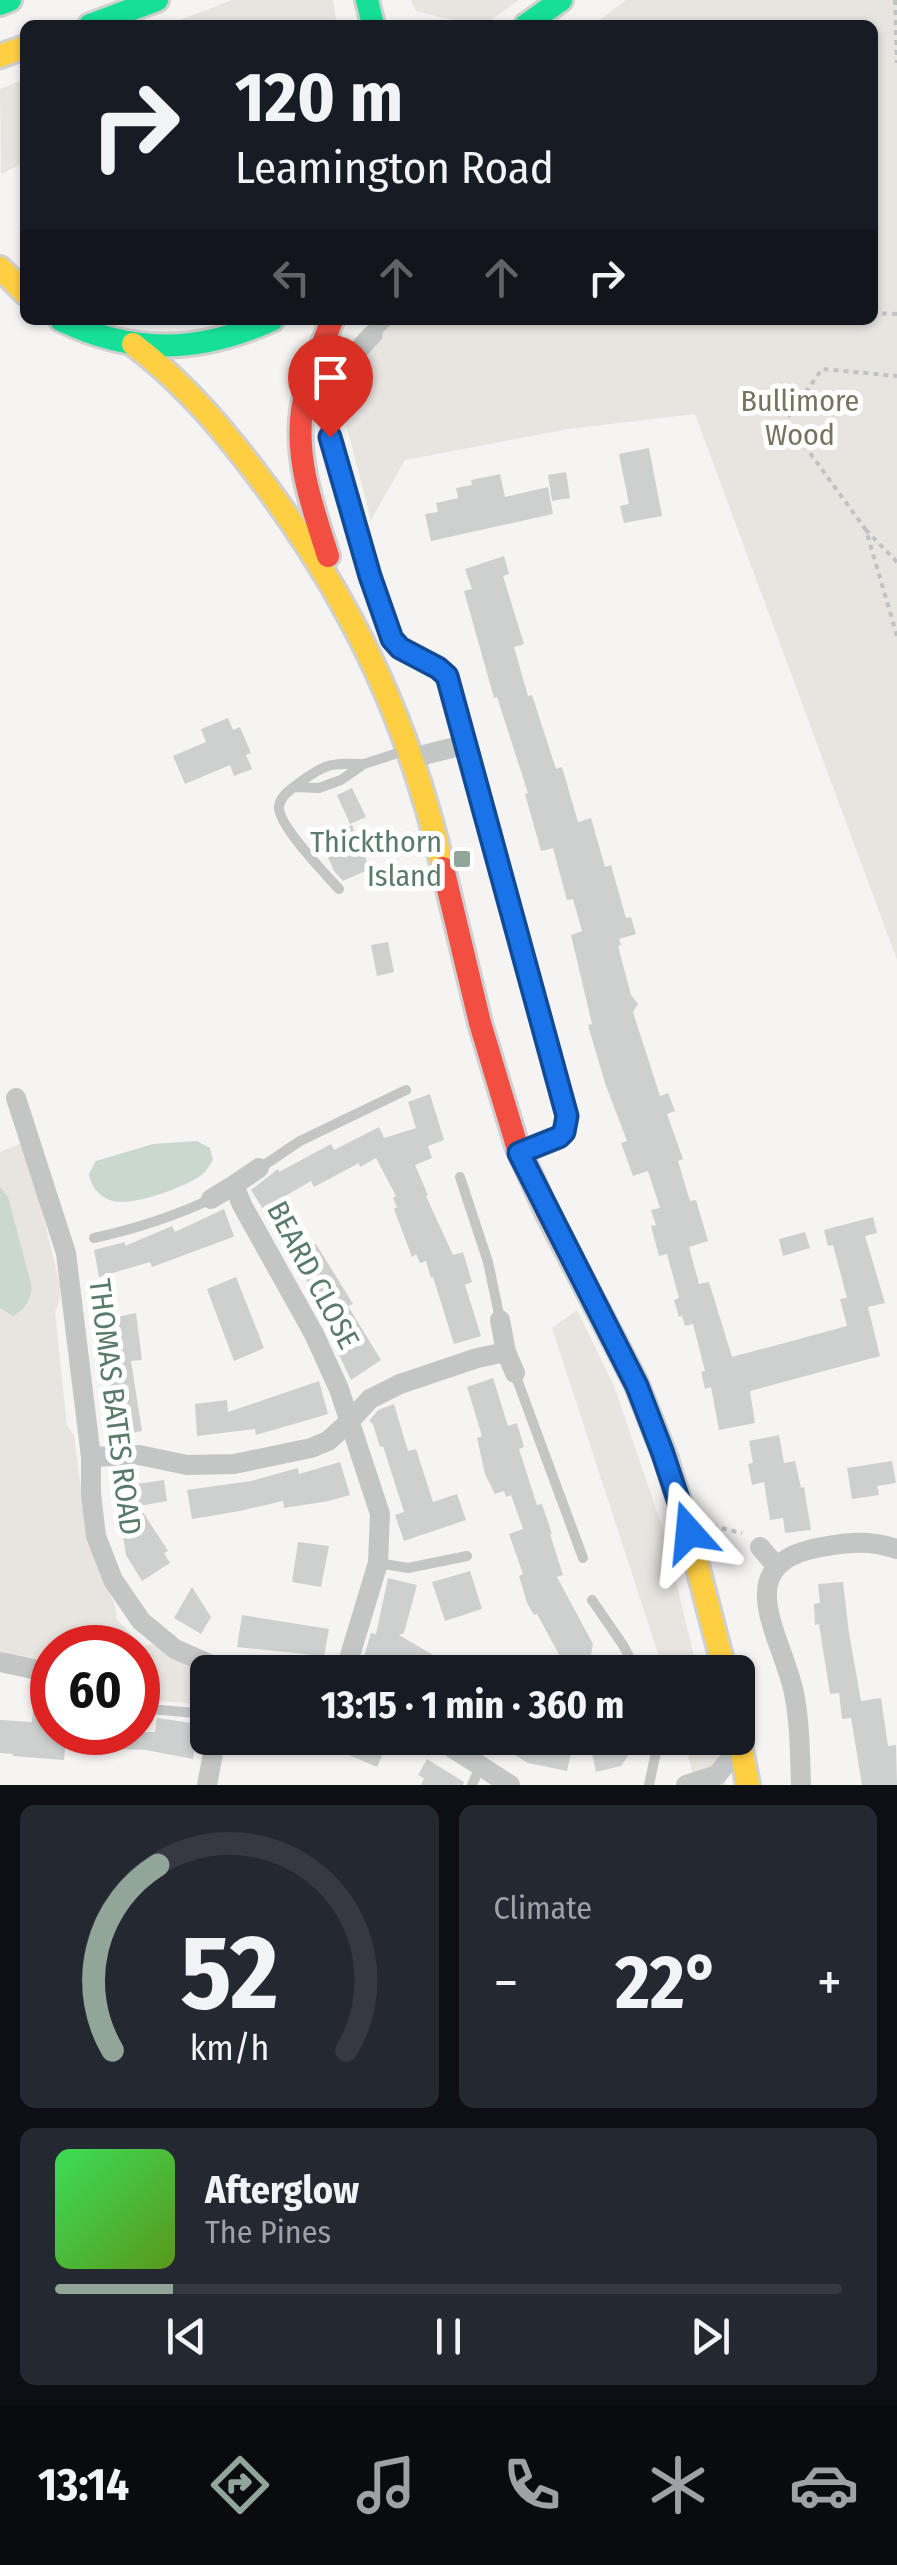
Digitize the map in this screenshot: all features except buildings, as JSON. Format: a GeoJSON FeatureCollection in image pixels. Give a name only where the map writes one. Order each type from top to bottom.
{"type":"FeatureCollection","features":[{"type":"Feature","properties":{"kind":"main road"},"geometry":{"type":"LineString","coordinates":[[0,4],[10,0]]}},
{"type":"Feature","properties":{"kind":"main road"},"geometry":{"type":"LineString","coordinates":[[103,20],[157,0]]}},
{"type":"Feature","properties":{"kind":"main road"},"geometry":{"type":"LineString","coordinates":[[533,20],[560,0]]}},
{"type":"Feature","properties":{"kind":"main road"},"geometry":{"type":"LineString","coordinates":[[0,268],[20,302]]}},
{"type":"Feature","properties":{"kind":"main road"},"geometry":{"type":"LineString","coordinates":[[69,325],[106,339],[177,346],[220,341],[262,325]]}},
{"type":"Feature","properties":{"kind":"main road"},"geometry":{"type":"LineString","coordinates":[[330,325],[302,412],[300,451],[312,505],[342,596],[378,670],[410,754],[431,820],[484,1041],[519,1153],[637,1386],[684,1516],[721,1655]]}},
{"type":"Feature","properties":{"kind":"main road"},"geometry":{"type":"LineString","coordinates":[[133,344],[179,380],[227,435],[286,512],[342,596]]}},
{"type":"Feature","properties":{"kind":"main road"},"geometry":{"type":"LineString","coordinates":[[742,1755],[748,1785]]}},
{"type":"Feature","properties":{"kind":"street"},"geometry":{"type":"LineString","coordinates":[[381,327],[355,354],[338,383],[330,404],[330,437],[392,639],[400,648],[447,676],[567,1116],[559,1137],[519,1153]]}},
{"type":"Feature","properties":{"kind":"street"},"geometry":{"type":"LineString","coordinates":[[410,754],[467,744]]}},
{"type":"Feature","properties":{"kind":"street","name":"THOMAS BATES ROAD"},"geometry":{"type":"LineString","coordinates":[[16,1098],[66,1253],[91,1457],[96,1536],[113,1580],[141,1621],[175,1649],[190,1656]]}},
{"type":"Feature","properties":{"kind":"street","name":"BEARD CLOSE"},"geometry":{"type":"LineString","coordinates":[[259,1168],[234,1185],[340,1389],[380,1514],[378,1563],[350,1655]]}},
{"type":"Feature","properties":{"kind":"street"},"geometry":{"type":"LineString","coordinates":[[210,1199],[234,1185]]}},
{"type":"Feature","properties":{"kind":"street"},"geometry":{"type":"LineString","coordinates":[[500,1320],[515,1373]]}},
{"type":"Feature","properties":{"kind":"street"},"geometry":{"type":"LineString","coordinates":[[91,1457],[139,1455],[187,1464],[234,1464],[312,1448],[350,1422],[370,1399],[400,1384],[506,1352]]}},
{"type":"Feature","properties":{"kind":"street"},"geometry":{"type":"LineString","coordinates":[[756,1541],[777,1567]]}},
{"type":"Feature","properties":{"kind":"street"},"geometry":{"type":"LineString","coordinates":[[802,1785],[794,1692],[766,1598],[770,1574],[792,1554],[804,1550],[847,1542],[876,1543],[897,1549]]}},
{"type":"Feature","properties":{"kind":"street"},"geometry":{"type":"LineString","coordinates":[[0,1662],[30,1668]]}},
{"type":"Feature","properties":{"kind":"street"},"geometry":{"type":"LineString","coordinates":[[206,1785],[212,1755]]}},
{"type":"Feature","properties":{"kind":"street"},"geometry":{"type":"LineString","coordinates":[[454,1755],[476,1776],[510,1785]]}},
{"type":"Feature","properties":{"kind":"street"},"geometry":{"type":"LineString","coordinates":[[686,1785],[718,1775],[731,1755]]}},
{"type":"Feature","properties":{"kind":"street"},"geometry":{"type":"LineString","coordinates":[[718,1775],[738,1785]]}},
{"type":"Feature","properties":{"kind":"lane"},"geometry":{"type":"LineString","coordinates":[[339,889],[280,816],[283,796],[316,770],[332,763],[364,764],[410,754]]}},
{"type":"Feature","properties":{"kind":"lane"},"geometry":{"type":"LineString","coordinates":[[294,787],[319,788],[341,780],[364,764]]}},
{"type":"Feature","properties":{"kind":"lane"},"geometry":{"type":"LineString","coordinates":[[259,1168],[300,1141],[406,1090]]}},
{"type":"Feature","properties":{"kind":"lane"},"geometry":{"type":"LineString","coordinates":[[460,1177],[488,1262],[500,1320]]}},
{"type":"Feature","properties":{"kind":"lane"},"geometry":{"type":"LineString","coordinates":[[94,1238],[132,1230],[210,1199]]}},
{"type":"Feature","properties":{"kind":"lane"},"geometry":{"type":"LineString","coordinates":[[515,1373],[583,1558]]}},
{"type":"Feature","properties":{"kind":"lane"},"geometry":{"type":"LineString","coordinates":[[378,1563],[408,1568],[467,1556]]}},
{"type":"Feature","properties":{"kind":"lane"},"geometry":{"type":"LineString","coordinates":[[592,1600],[628,1655]]}},
{"type":"Feature","properties":{"kind":"lane"},"geometry":{"type":"LineString","coordinates":[[160,1710],[190,1712]]}},
{"type":"Feature","properties":{"kind":"lane"},"geometry":{"type":"LineString","coordinates":[[648,1785],[655,1755]]}},
{"type":"Feature","properties":{"kind":"path"},"geometry":{"type":"LineString","coordinates":[[895,0],[897,63]]}},
{"type":"Feature","properties":{"kind":"path"},"geometry":{"type":"LineString","coordinates":[[897,376],[822,370],[786,420],[866,530],[897,562]]}},
{"type":"Feature","properties":{"kind":"path"},"geometry":{"type":"LineString","coordinates":[[866,530],[897,636]]}},
{"type":"Feature","properties":{"kind":"path"},"geometry":{"type":"LineString","coordinates":[[684,1516],[756,1541]]}},
{"type":"Feature","properties":{"kind":"green space"},"geometry":{"type":"Polygon","coordinates":[[[232,0],[333,0],[336,20],[180,20],[232,0]]]}},
{"type":"Feature","properties":{"kind":"green space"},"geometry":{"type":"Polygon","coordinates":[[[411,0],[519,0],[491,20],[452,20],[416,11],[411,0]]]}},
{"type":"Feature","properties":{"kind":"green space","name":"Bullimore Wood"},"geometry":{"type":"Polygon","coordinates":[[[626,0],[897,0],[897,960],[695,414],[568,429],[405,460],[371,520],[346,424],[374,325],[878,325],[878,20],[600,20],[626,0]]]}},
{"type":"Feature","properties":{"kind":"green space"},"geometry":{"type":"Polygon","coordinates":[[[20,81],[20,164],[1,174],[0,89],[20,81]]]}},
{"type":"Feature","properties":{"kind":"green space"},"geometry":{"type":"Polygon","coordinates":[[[25,1142],[60,1285],[55,1312],[67,1426],[74,1435],[95,1558],[116,1618],[122,1625],[30,1625],[30,1668],[0,1662],[0,1152],[25,1142]]]}},
{"type":"Feature","properties":{"kind":"green space"},"geometry":{"type":"Polygon","coordinates":[[[577,1310],[614,1386],[663,1529],[694,1655],[658,1655],[552,1328],[577,1310]]]}},
{"type":"Feature","properties":{"kind":"green space"},"geometry":{"type":"Polygon","coordinates":[[[160,1649],[190,1667],[190,1704],[160,1701],[160,1649]]]}},
{"type":"Feature","properties":{"kind":"green space"},"geometry":{"type":"Polygon","coordinates":[[[688,1755],[718,1755],[726,1785],[696,1785],[688,1755]]]}},
{"type":"Feature","properties":{"kind":"shaded area"},"geometry":{"type":"Polygon","coordinates":[[[197,1141],[210,1148],[213,1160],[198,1178],[165,1192],[130,1202],[115,1201],[100,1194],[90,1180],[96,1161],[153,1144],[197,1141]]]}},
{"type":"Feature","properties":{"kind":"shaded area"},"geometry":{"type":"Polygon","coordinates":[[[0,1187],[8,1197],[32,1288],[26,1305],[13,1316],[0,1308],[0,1187]]]}},
{"type":"Feature","properties":{"kind":"traffic: fast"},"geometry":{"type":"LineString","coordinates":[[0,4],[10,0]]}},
{"type":"Feature","properties":{"kind":"traffic: fast"},"geometry":{"type":"LineString","coordinates":[[103,20],[157,0]]}},
{"type":"Feature","properties":{"kind":"traffic: fast"},"geometry":{"type":"LineString","coordinates":[[367,0],[372,20]]}},
{"type":"Feature","properties":{"kind":"traffic: fast"},"geometry":{"type":"LineString","coordinates":[[533,20],[561,0]]}},
{"type":"Feature","properties":{"kind":"traffic: fast"},"geometry":{"type":"LineString","coordinates":[[73,325],[114,339],[166,346],[218,339],[260,325]]}},
{"type":"Feature","properties":{"kind":"traffic: slow"},"geometry":{"type":"LineString","coordinates":[[0,56],[20,49]]}},
{"type":"Feature","properties":{"kind":"traffic: slow"},"geometry":{"type":"LineString","coordinates":[[0,268],[20,288]]}},
{"type":"Feature","properties":{"kind":"traffic: slow"},"geometry":{"type":"LineString","coordinates":[[133,344],[171,376],[222,430],[268,489],[328,579],[396,716],[443,868]]}},
{"type":"Feature","properties":{"kind":"traffic: slow"},"geometry":{"type":"LineString","coordinates":[[666,1459],[721,1655]]}},
{"type":"Feature","properties":{"kind":"traffic: slow"},"geometry":{"type":"LineString","coordinates":[[742,1755],[748,1785]]}},
{"type":"Feature","properties":{"kind":"traffic: jam"},"geometry":{"type":"LineString","coordinates":[[328,556],[307,484],[300,429],[307,387],[330,325]]}},
{"type":"Feature","properties":{"kind":"traffic: jam"},"geometry":{"type":"LineString","coordinates":[[443,868],[480,1023],[517,1146],[636,1383],[666,1459]]}},
{"type":"Feature","properties":{"kind":"place","name":"Thickthorn Island"},"geometry":{"type":"Point","coordinates":[462,859]}},
{"type":"Feature","properties":{"kind":"route"},"geometry":{"type":"LineString","coordinates":[[330,437],[392,639],[400,648],[447,676],[567,1116],[559,1137],[519,1153],[637,1386],[689,1532]]}}]}
